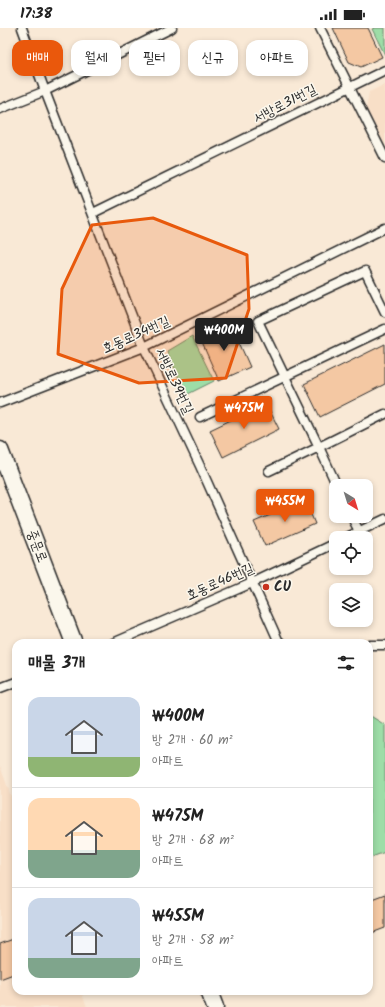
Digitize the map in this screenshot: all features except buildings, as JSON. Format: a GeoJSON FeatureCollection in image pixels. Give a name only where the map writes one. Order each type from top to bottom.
{"type":"FeatureCollection","features":[{"type":"Feature","properties":{"kind":"street","name":"중문로"},"geometry":{"type":"LineString","coordinates":[[0,450],[72,639]]}},
{"type":"Feature","properties":{"kind":"street"},"geometry":{"type":"LineString","coordinates":[[210,995],[215,1007]]}},
{"type":"Feature","properties":{"kind":"lane","name":"서방로39번길"},"geometry":{"type":"LineString","coordinates":[[22,28],[144,347],[278,639]]}},
{"type":"Feature","properties":{"kind":"lane"},"geometry":{"type":"LineString","coordinates":[[0,109],[45,91],[172,28]]}},
{"type":"Feature","properties":{"kind":"lane"},"geometry":{"type":"LineString","coordinates":[[320,28],[385,158]]}},
{"type":"Feature","properties":{"kind":"lane","name":"서방로31번길"},"geometry":{"type":"LineString","coordinates":[[93,213],[385,70]]}},
{"type":"Feature","properties":{"kind":"lane","name":"호동로34번길"},"geometry":{"type":"LineString","coordinates":[[0,403],[144,347],[385,228]]}},
{"type":"Feature","properties":{"kind":"lane"},"geometry":{"type":"LineString","coordinates":[[334,479],[258,321],[365,271],[385,312]]}},
{"type":"Feature","properties":{"kind":"lane"},"geometry":{"type":"LineString","coordinates":[[200,417],[385,329]]}},
{"type":"Feature","properties":{"kind":"lane"},"geometry":{"type":"LineString","coordinates":[[269,471],[319,448],[385,414]]}},
{"type":"Feature","properties":{"kind":"lane"},"geometry":{"type":"LineString","coordinates":[[361,531],[385,519]]}},
{"type":"Feature","properties":{"kind":"lane","name":"호동로46번길"},"geometry":{"type":"LineString","coordinates":[[122,639],[252,583],[329,545]]}},
{"type":"Feature","properties":{"kind":"lane"},"geometry":{"type":"LineString","coordinates":[[373,645],[385,645]]}},
{"type":"Feature","properties":{"kind":"lane"},"geometry":{"type":"LineString","coordinates":[[0,688],[12,684]]}},
{"type":"Feature","properties":{"kind":"highlighted area"},"geometry":{"type":"Polygon","coordinates":[[[153,218],[247,255],[249,309],[226,378],[139,383],[58,354],[62,289],[92,225],[153,218]]]}},
{"type":"Feature","properties":{"kind":"shaded area"},"geometry":{"type":"Polygon","coordinates":[[[385,84],[385,145],[366,109],[369,92],[385,84]]]}},
{"type":"Feature","properties":{"kind":"shaded area"},"geometry":{"type":"Polygon","coordinates":[[[0,766],[12,799],[12,995],[82,995],[87,1007],[0,1007],[0,766]]]}},
{"type":"Feature","properties":{"kind":"green space"},"geometry":{"type":"Polygon","coordinates":[[[385,28],[385,55],[372,29],[385,28]]]}},
{"type":"Feature","properties":{"kind":"green space"},"geometry":{"type":"Polygon","coordinates":[[[192,336],[214,381],[186,395],[167,351],[192,336]]]}},
{"type":"Feature","properties":{"kind":"green space"},"geometry":{"type":"Polygon","coordinates":[[[373,718],[385,725],[385,852],[373,856],[373,718]]]}},
{"type":"Feature","properties":{"kind":"place","name":"CU"},"geometry":{"type":"Point","coordinates":[266,587]}}]}
